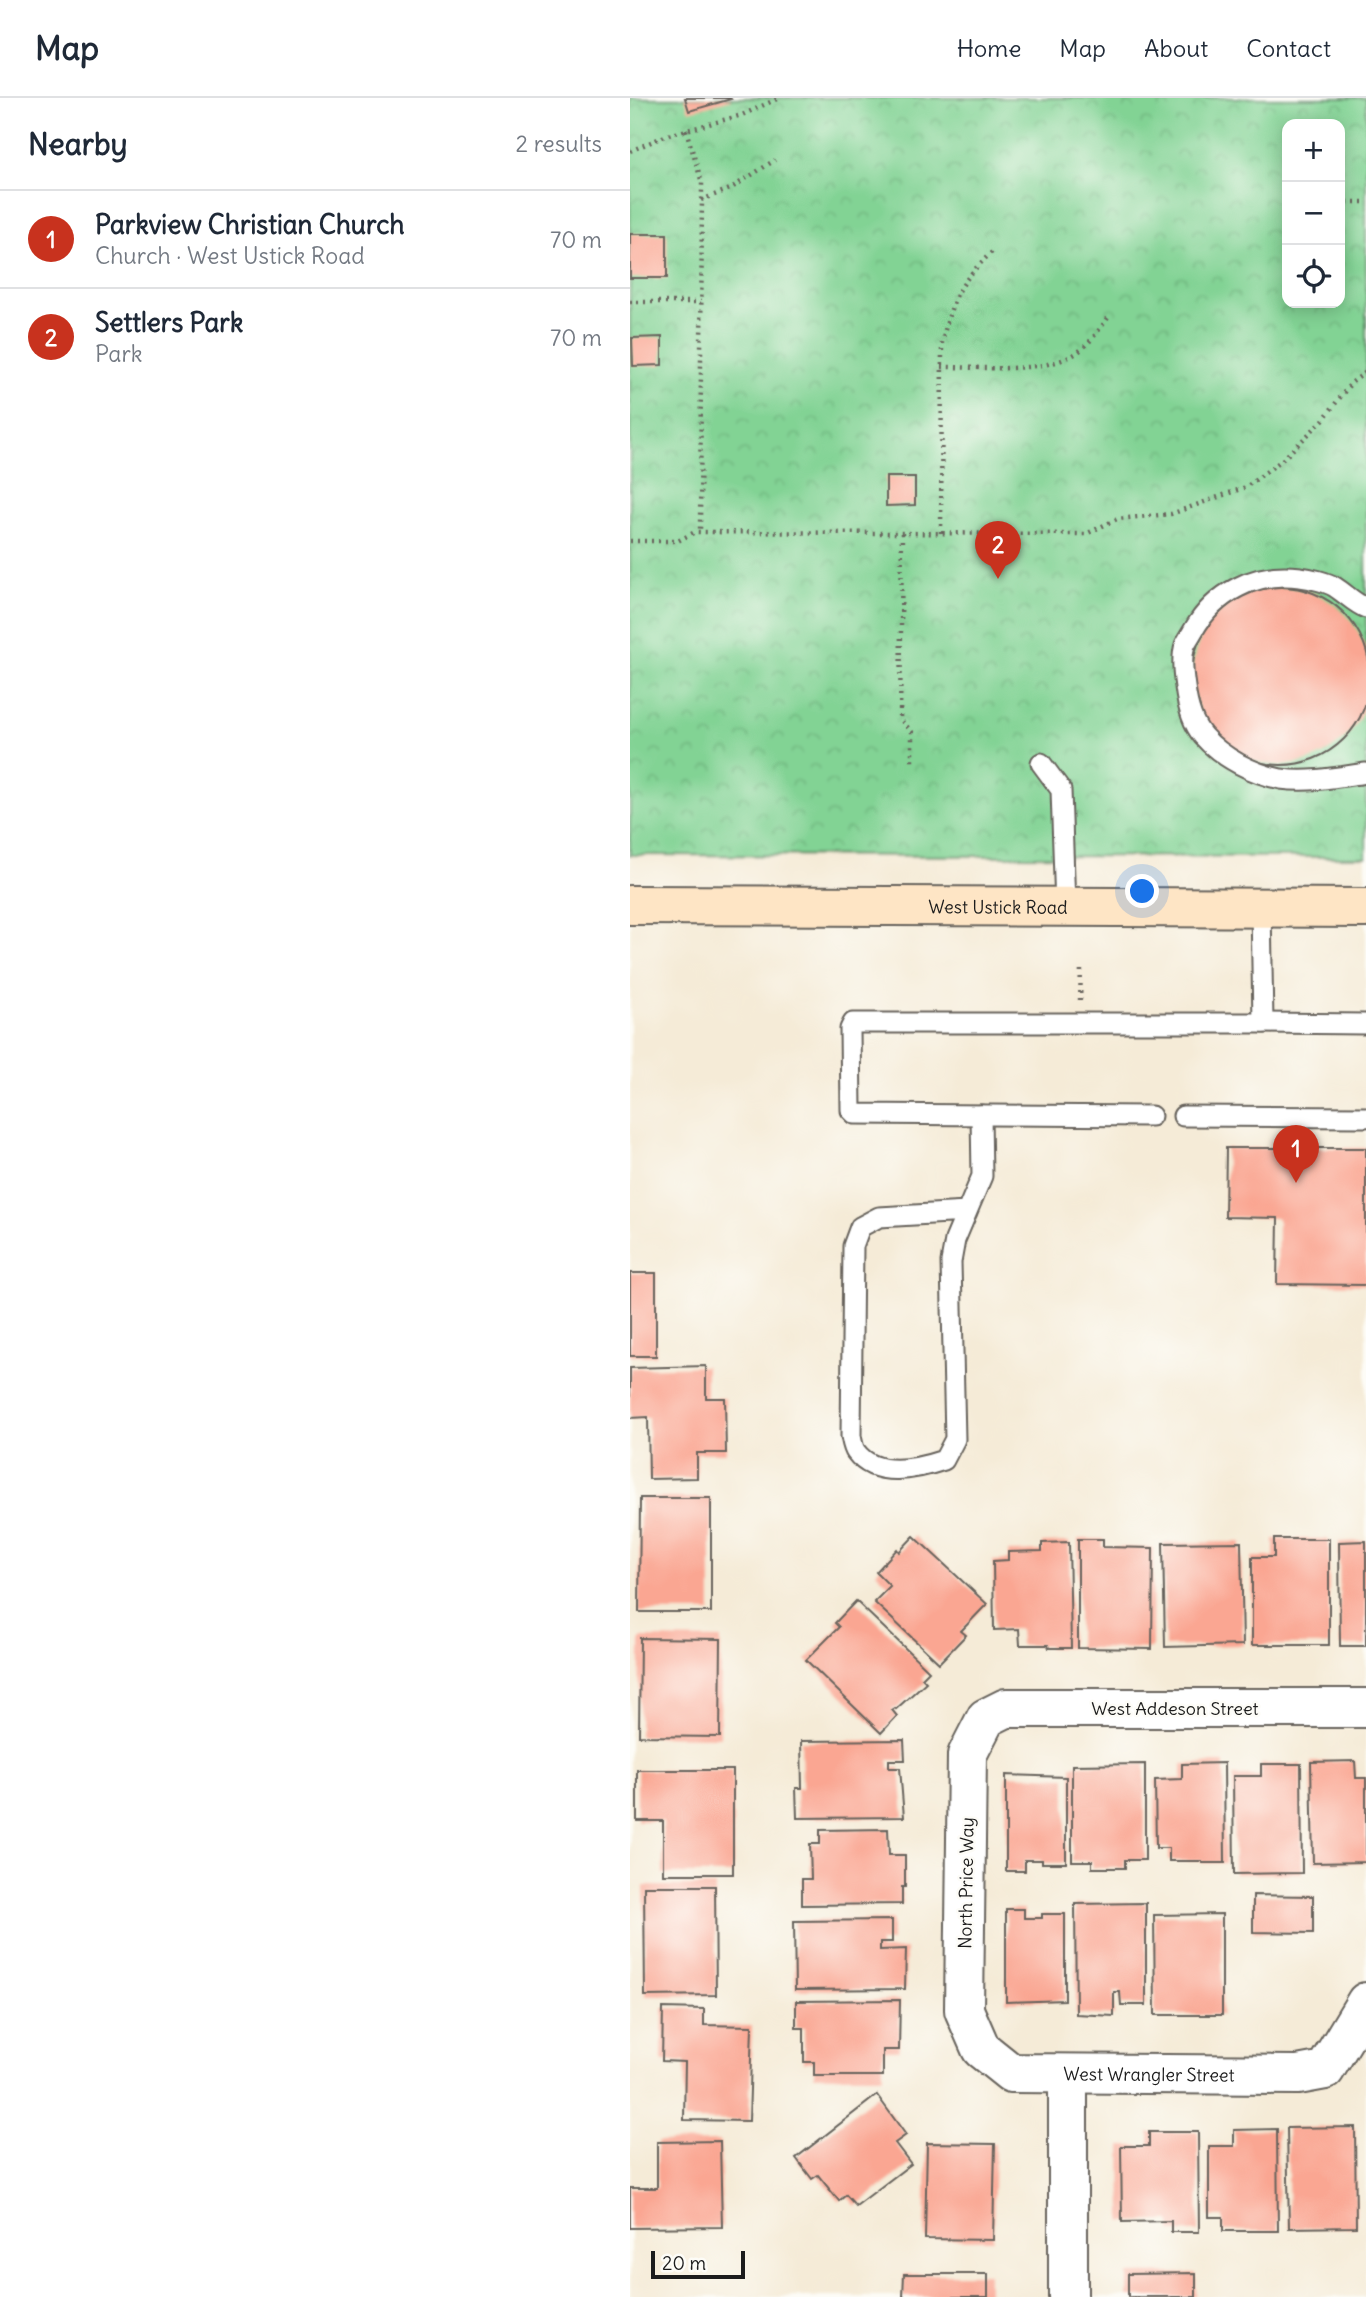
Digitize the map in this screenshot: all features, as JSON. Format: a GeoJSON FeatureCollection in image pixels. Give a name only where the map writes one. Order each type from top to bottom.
{"type":"FeatureCollection","features":[{"type":"Feature","properties":{"kind":"main road","name":"West Ustick Road"},"geometry":{"type":"LineString","coordinates":[[630,905],[1366,908]]}},
{"type":"Feature","properties":{"kind":"street","name":"West Addeson Street"},"geometry":{"type":"LineString","coordinates":[[986,1718],[1006,1708],[1366,1708]]}},
{"type":"Feature","properties":{"kind":"street","name":"North Price Way"},"geometry":{"type":"LineString","coordinates":[[981,2049],[964,2010],[967,1755],[986,1718]]}},
{"type":"Feature","properties":{"kind":"street","name":"West Wrangler Street"},"geometry":{"type":"LineString","coordinates":[[981,2049],[1012,2073],[1298,2075],[1325,2070],[1366,2002]]}},
{"type":"Feature","properties":{"kind":"street"},"geometry":{"type":"LineString","coordinates":[[1068,2297],[1069,2074]]}},
{"type":"Feature","properties":{"kind":"lane"},"geometry":{"type":"LineString","coordinates":[[1366,608],[1358,605],[1333,585],[1301,577],[1271,576],[1245,583],[1222,597],[1201,616],[1185,644],[1182,673],[1192,718],[1203,736],[1233,760],[1258,773],[1283,779],[1329,779],[1366,773]]}},
{"type":"Feature","properties":{"kind":"lane"},"geometry":{"type":"LineString","coordinates":[[1041,763],[1061,790],[1065,907]]}},
{"type":"Feature","properties":{"kind":"lane"},"geometry":{"type":"LineString","coordinates":[[1261,907],[1263,1023]]}},
{"type":"Feature","properties":{"kind":"lane"},"geometry":{"type":"LineString","coordinates":[[1151,1116],[855,1114],[851,1110],[849,1028],[853,1023],[1366,1024]]}},
{"type":"Feature","properties":{"kind":"lane"},"geometry":{"type":"LineString","coordinates":[[967,1212],[879,1217],[860,1227],[856,1236],[853,1246],[851,1436],[855,1451],[875,1466],[889,1470],[923,1467],[944,1460],[955,1439],[951,1262],[955,1240],[967,1212],[982,1176],[981,1115]]}},
{"type":"Feature","properties":{"kind":"lane"},"geometry":{"type":"LineString","coordinates":[[1182,1116],[1366,1116]]}},
{"type":"Feature","properties":{"kind":"path"},"geometry":{"type":"LineString","coordinates":[[630,151],[665,136],[742,115],[779,98]]}},
{"type":"Feature","properties":{"kind":"path"},"geometry":{"type":"LineString","coordinates":[[687,130],[702,183],[700,532]]}},
{"type":"Feature","properties":{"kind":"path"},"geometry":{"type":"LineString","coordinates":[[701,200],[730,189],[775,160]]}},
{"type":"Feature","properties":{"kind":"path"},"geometry":{"type":"LineString","coordinates":[[1345,202],[1366,202]]}},
{"type":"Feature","properties":{"kind":"path"},"geometry":{"type":"LineString","coordinates":[[941,533],[944,334],[948,314],[959,287],[993,251]]}},
{"type":"Feature","properties":{"kind":"path"},"geometry":{"type":"LineString","coordinates":[[630,302],[701,302]]}},
{"type":"Feature","properties":{"kind":"path"},"geometry":{"type":"LineString","coordinates":[[942,367],[1039,366],[1058,361],[1075,354],[1091,341],[1108,318]]}},
{"type":"Feature","properties":{"kind":"path"},"geometry":{"type":"LineString","coordinates":[[630,541],[678,541],[695,532],[1086,534],[1118,519],[1171,514],[1246,487],[1282,460],[1323,420],[1351,383],[1366,372]]}},
{"type":"Feature","properties":{"kind":"path"},"geometry":{"type":"LineString","coordinates":[[902,533],[900,719],[912,732],[912,762]]}},
{"type":"Feature","properties":{"kind":"path"},"geometry":{"type":"LineString","coordinates":[[1080,1008],[1081,969]]}},
{"type":"Feature","properties":{"kind":"green space"},"geometry":{"type":"Polygon","coordinates":[[[630,98],[1366,98],[1366,857],[630,855],[630,98]]]}},
{"type":"Feature","properties":{"kind":"building"},"geometry":{"type":"Polygon","coordinates":[[[685,98],[730,98],[731,99],[689,111],[685,98]]]}},
{"type":"Feature","properties":{"kind":"building"},"geometry":{"type":"Polygon","coordinates":[[[630,234],[667,234],[667,278],[630,278],[630,234]]]}},
{"type":"Feature","properties":{"kind":"building"},"geometry":{"type":"Polygon","coordinates":[[[662,337],[662,365],[633,366],[632,338],[662,337]]]}},
{"type":"Feature","properties":{"kind":"building"},"geometry":{"type":"Polygon","coordinates":[[[886,477],[915,477],[915,505],[886,506],[886,477]]]}},
{"type":"Feature","properties":{"kind":"building"},"geometry":{"type":"Polygon","coordinates":[[[1281,587],[1315,593],[1344,613],[1364,642],[1370,676],[1364,710],[1344,739],[1315,759],[1281,765],[1247,759],[1218,739],[1198,710],[1192,676],[1198,642],[1218,613],[1247,593],[1281,587]]]}},
{"type":"Feature","properties":{"kind":"building"},"geometry":{"type":"Polygon","coordinates":[[[1226,1148],[1366,1148],[1366,1285],[1277,1284],[1278,1218],[1225,1217],[1226,1148]]]}},
{"type":"Feature","properties":{"kind":"building"},"geometry":{"type":"Polygon","coordinates":[[[630,1273],[656,1273],[656,1356],[630,1356],[630,1273]]]}},
{"type":"Feature","properties":{"kind":"building"},"geometry":{"type":"Polygon","coordinates":[[[706,1366],[706,1398],[725,1398],[726,1453],[697,1453],[697,1478],[649,1479],[648,1417],[630,1418],[630,1368],[706,1366]]]}},
{"type":"Feature","properties":{"kind":"building"},"geometry":{"type":"Polygon","coordinates":[[[640,1498],[711,1498],[711,1612],[639,1612],[640,1498]]]}},
{"type":"Feature","properties":{"kind":"building"},"geometry":{"type":"Polygon","coordinates":[[[914,1536],[987,1604],[961,1631],[966,1635],[939,1663],[874,1602],[890,1586],[876,1572],[897,1549],[899,1552],[914,1536]]]}},
{"type":"Feature","properties":{"kind":"building"},"geometry":{"type":"Polygon","coordinates":[[[1078,1539],[1103,1539],[1103,1547],[1153,1548],[1152,1649],[1078,1648],[1078,1539]]]}},
{"type":"Feature","properties":{"kind":"building"},"geometry":{"type":"Polygon","coordinates":[[[1274,1539],[1329,1539],[1329,1645],[1252,1645],[1252,1557],[1274,1557],[1274,1539]]]}},
{"type":"Feature","properties":{"kind":"building"},"geometry":{"type":"Polygon","coordinates":[[[1366,1541],[1366,1646],[1340,1646],[1339,1542],[1366,1541]]]}},
{"type":"Feature","properties":{"kind":"building"},"geometry":{"type":"Polygon","coordinates":[[[1069,1542],[1071,1648],[1020,1645],[1019,1629],[994,1630],[993,1561],[1008,1560],[1008,1552],[1042,1551],[1042,1543],[1069,1542]]]}},
{"type":"Feature","properties":{"kind":"building"},"geometry":{"type":"Polygon","coordinates":[[[1241,1542],[1243,1645],[1165,1647],[1163,1543],[1241,1542]]]}},
{"type":"Feature","properties":{"kind":"building"},"geometry":{"type":"Polygon","coordinates":[[[856,1601],[929,1671],[922,1678],[926,1682],[892,1710],[897,1716],[881,1733],[806,1660],[839,1627],[835,1623],[856,1601]]]}},
{"type":"Feature","properties":{"kind":"building"},"geometry":{"type":"Polygon","coordinates":[[[640,1638],[721,1639],[720,1737],[639,1736],[640,1638]]]}},
{"type":"Feature","properties":{"kind":"building"},"geometry":{"type":"Polygon","coordinates":[[[904,1740],[905,1760],[889,1760],[889,1768],[900,1768],[904,1817],[797,1818],[796,1788],[802,1788],[801,1741],[904,1740]]]}},
{"type":"Feature","properties":{"kind":"building"},"geometry":{"type":"Polygon","coordinates":[[[1355,1761],[1356,1778],[1366,1778],[1366,1862],[1313,1863],[1311,1762],[1355,1761]]]}},
{"type":"Feature","properties":{"kind":"building"},"geometry":{"type":"Polygon","coordinates":[[[1224,1763],[1225,1863],[1169,1861],[1169,1848],[1156,1848],[1155,1780],[1182,1779],[1182,1764],[1224,1763]]]}},
{"type":"Feature","properties":{"kind":"building"},"geometry":{"type":"Polygon","coordinates":[[[1145,1764],[1145,1860],[1125,1860],[1125,1868],[1092,1868],[1092,1861],[1072,1861],[1072,1765],[1145,1764]]]}},
{"type":"Feature","properties":{"kind":"building"},"geometry":{"type":"Polygon","coordinates":[[[1261,1764],[1301,1764],[1302,1873],[1234,1874],[1233,1776],[1261,1776],[1261,1764]]]}},
{"type":"Feature","properties":{"kind":"building"},"geometry":{"type":"Polygon","coordinates":[[[637,1770],[733,1770],[733,1874],[663,1874],[663,1821],[637,1821],[637,1770]]]}},
{"type":"Feature","properties":{"kind":"building"},"geometry":{"type":"Polygon","coordinates":[[[1006,1775],[1066,1777],[1066,1863],[1025,1860],[1025,1871],[1006,1871],[1006,1775]]]}},
{"type":"Feature","properties":{"kind":"building"},"geometry":{"type":"Polygon","coordinates":[[[888,1829],[889,1855],[905,1855],[902,1904],[802,1905],[802,1879],[811,1879],[810,1844],[820,1844],[820,1830],[888,1829]]]}},
{"type":"Feature","properties":{"kind":"building"},"geometry":{"type":"Polygon","coordinates":[[[644,1886],[715,1886],[716,1995],[645,1996],[644,1886]]]}},
{"type":"Feature","properties":{"kind":"building"},"geometry":{"type":"Polygon","coordinates":[[[1253,1895],[1313,1896],[1313,1933],[1253,1932],[1253,1895]]]}},
{"type":"Feature","properties":{"kind":"building"},"geometry":{"type":"Polygon","coordinates":[[[1146,1903],[1146,2005],[1121,2005],[1120,1992],[1114,1992],[1114,2016],[1076,2014],[1075,1904],[1146,1903]]]}},
{"type":"Feature","properties":{"kind":"building"},"geometry":{"type":"Polygon","coordinates":[[[1006,1909],[1024,1909],[1024,1918],[1042,1918],[1042,1914],[1065,1914],[1065,2000],[1006,2002],[1006,1909]]]}},
{"type":"Feature","properties":{"kind":"building"},"geometry":{"type":"Polygon","coordinates":[[[1222,1914],[1222,2015],[1155,2015],[1154,1915],[1222,1914]]]}},
{"type":"Feature","properties":{"kind":"building"},"geometry":{"type":"Polygon","coordinates":[[[892,1920],[892,1942],[880,1942],[880,1950],[906,1949],[905,1989],[795,1990],[794,1921],[892,1920]]]}},
{"type":"Feature","properties":{"kind":"building"},"geometry":{"type":"Polygon","coordinates":[[[900,2000],[899,2050],[883,2050],[883,2076],[814,2076],[814,2062],[804,2062],[804,2028],[796,2028],[796,2001],[900,2000]]]}},
{"type":"Feature","properties":{"kind":"building"},"geometry":{"type":"Polygon","coordinates":[[[663,2008],[704,2009],[704,2025],[752,2026],[749,2121],[684,2120],[685,2062],[662,2061],[663,2008]]]}},
{"type":"Feature","properties":{"kind":"building"},"geometry":{"type":"Polygon","coordinates":[[[877,2095],[906,2135],[895,2143],[911,2164],[856,2206],[846,2195],[839,2201],[818,2175],[812,2179],[796,2158],[877,2095]]]}},
{"type":"Feature","properties":{"kind":"building"},"geometry":{"type":"Polygon","coordinates":[[[1355,2127],[1356,2227],[1289,2228],[1287,2128],[1355,2127]]]}},
{"type":"Feature","properties":{"kind":"building"},"geometry":{"type":"Polygon","coordinates":[[[1277,2129],[1278,2231],[1223,2231],[1223,2217],[1209,2217],[1209,2146],[1234,2146],[1234,2130],[1277,2129]]]}},
{"type":"Feature","properties":{"kind":"building"},"geometry":{"type":"Polygon","coordinates":[[[1149,2132],[1198,2132],[1199,2232],[1171,2232],[1171,2221],[1122,2222],[1121,2146],[1149,2146],[1149,2132]]]}},
{"type":"Feature","properties":{"kind":"building"},"geometry":{"type":"Polygon","coordinates":[[[720,2141],[722,2227],[630,2228],[630,2188],[657,2188],[657,2142],[720,2141]]]}},
{"type":"Feature","properties":{"kind":"building"},"geometry":{"type":"Polygon","coordinates":[[[927,2143],[995,2144],[993,2240],[925,2239],[927,2143]]]}},
{"type":"Feature","properties":{"kind":"building"},"geometry":{"type":"Polygon","coordinates":[[[1196,2273],[1196,2297],[1128,2297],[1128,2274],[1196,2273]]]}},
{"type":"Feature","properties":{"kind":"building"},"geometry":{"type":"Polygon","coordinates":[[[904,2274],[988,2274],[988,2297],[903,2297],[904,2274]]]}},
{"type":"Feature","properties":{"kind":"place","name":"Settlers Park"},"geometry":{"type":"Point","coordinates":[998,579]}},
{"type":"Feature","properties":{"kind":"place","name":"Parkview Christian Church"},"geometry":{"type":"Point","coordinates":[1296,1183]}}]}
